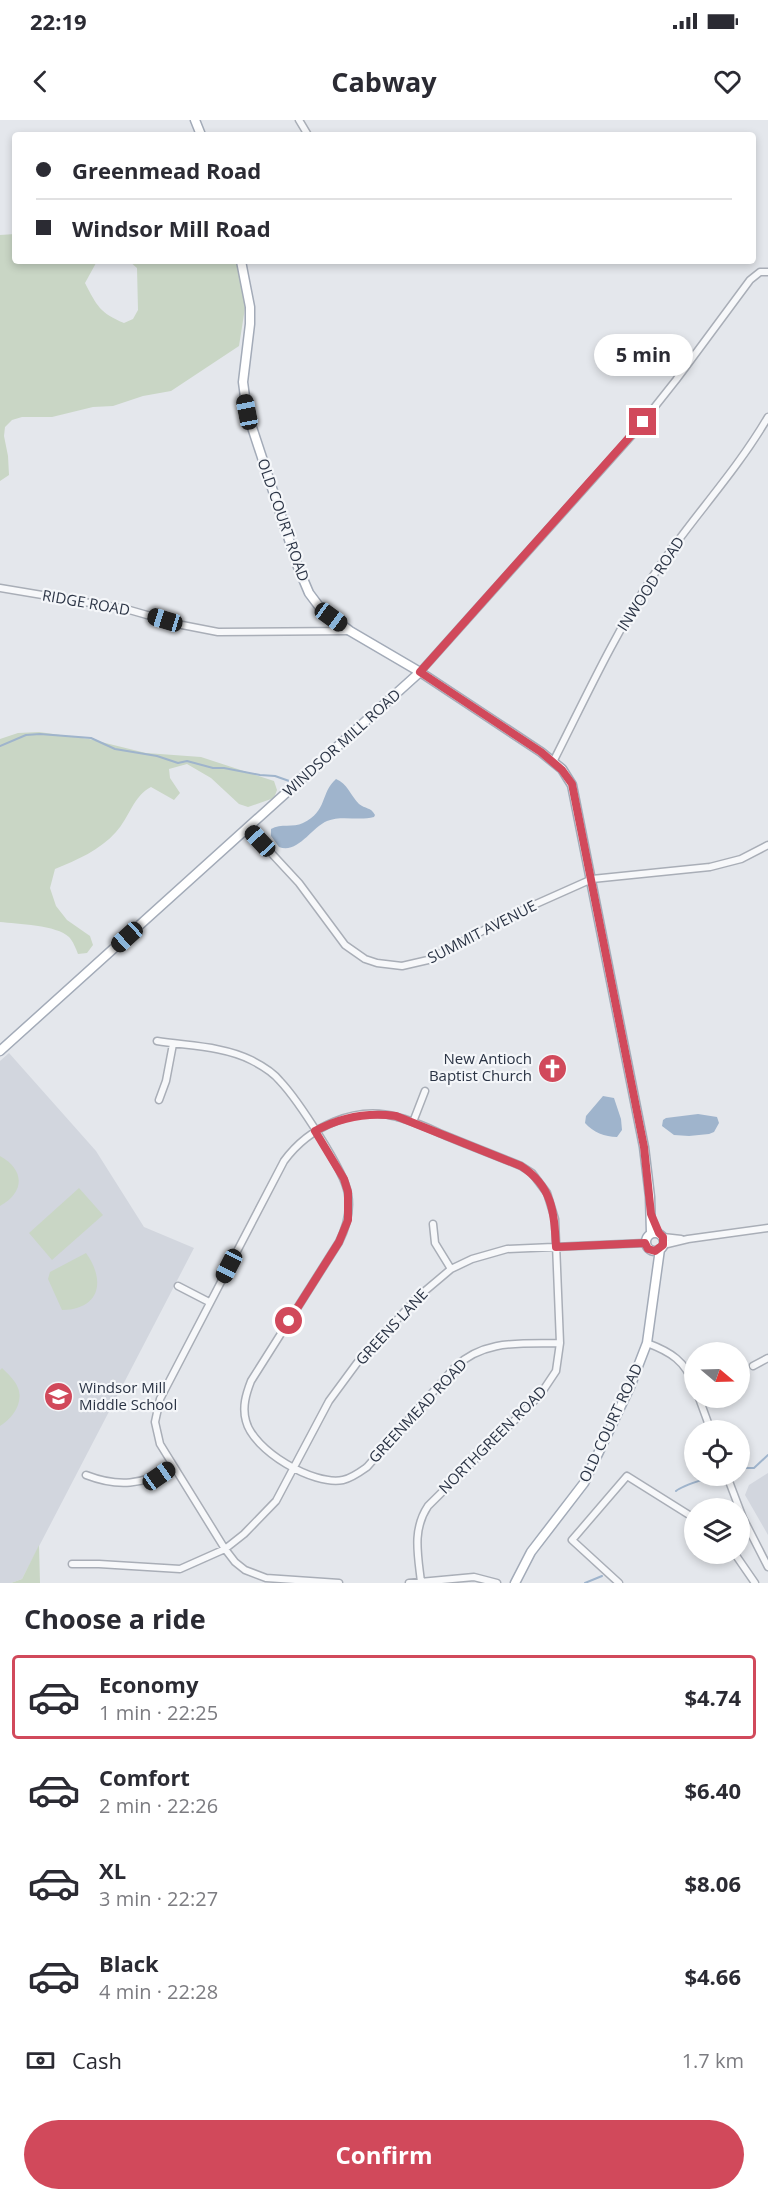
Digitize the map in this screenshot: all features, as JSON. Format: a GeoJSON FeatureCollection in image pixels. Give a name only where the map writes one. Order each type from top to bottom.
{"type":"FeatureCollection","features":[{"type":"Feature","properties":{"kind":"main road","name":"OLD COURT ROAD"},"geometry":{"type":"LineString","coordinates":[[242,264],[250,307],[243,382],[244,396],[252,429],[304,584],[321,609],[350,631],[420,672],[562,770],[572,784],[592,879],[644,1147],[651,1214],[658,1241],[655,1279],[647,1343],[630,1387],[594,1465],[573,1498],[531,1552],[515,1583]]}},
{"type":"Feature","properties":{"kind":"main road","name":"WINDSOR MILL ROAD"},"geometry":{"type":"LineString","coordinates":[[0,1051],[420,672]]}},
{"type":"Feature","properties":{"kind":"main road"},"geometry":{"type":"LineString","coordinates":[[645,1243],[646,1237],[658,1241]]}},
{"type":"Feature","properties":{"kind":"street","name":"WINDSOR MILL ROAD"},"geometry":{"type":"LineString","coordinates":[[420,672],[634,433],[750,280],[760,272],[768,272]]}},
{"type":"Feature","properties":{"kind":"street","name":"INWOOD ROAD"},"geometry":{"type":"LineString","coordinates":[[553,762],[606,656],[640,596],[670,551],[741,460],[768,417]]}},
{"type":"Feature","properties":{"kind":"street","name":"RIDGE ROAD"},"geometry":{"type":"LineString","coordinates":[[0,588],[126,609],[182,625],[218,632],[350,631]]}},
{"type":"Feature","properties":{"kind":"street","name":"SUMMIT AVENUE"},"geometry":{"type":"LineString","coordinates":[[248,828],[283,865],[345,945],[365,958],[390,965],[416,964],[428,960],[518,912],[592,879],[710,867],[741,859],[768,845]]}},
{"type":"Feature","properties":{"kind":"street","name":"GREENMEAD ROAD"},"geometry":{"type":"LineString","coordinates":[[157,1041],[225,1051],[253,1060],[280,1080],[315,1131],[344,1179],[348,1192],[348,1220],[339,1242],[251,1381],[245,1401],[246,1420],[252,1436],[268,1452],[294,1467],[324,1479],[342,1480],[367,1467],[455,1367],[471,1354],[500,1345],[560,1343]]}},
{"type":"Feature","properties":{"kind":"street"},"geometry":{"type":"LineString","coordinates":[[159,1100],[166,1081],[173,1044]]}},
{"type":"Feature","properties":{"kind":"street"},"geometry":{"type":"LineString","coordinates":[[413,1122],[425,1091]]}},
{"type":"Feature","properties":{"kind":"street","name":"NORTHGREEN ROAD"},"geometry":{"type":"LineString","coordinates":[[339,1583],[266,1578],[245,1570],[236,1562],[225,1549],[172,1466],[156,1434],[156,1410],[209,1302],[284,1161],[315,1131],[341,1119],[368,1115],[396,1116],[521,1166],[532,1173],[547,1193],[555,1219],[560,1343],[556,1371],[547,1387],[428,1506],[423,1514],[417,1541],[421,1582]]}},
{"type":"Feature","properties":{"kind":"street"},"geometry":{"type":"LineString","coordinates":[[433,1224],[435,1243],[451,1269]]}},
{"type":"Feature","properties":{"kind":"street"},"geometry":{"type":"LineString","coordinates":[[658,1241],[768,1228]]}},
{"type":"Feature","properties":{"kind":"street","name":"GREENS LANE"},"geometry":{"type":"LineString","coordinates":[[72,1564],[180,1569],[225,1549],[244,1534],[276,1501],[329,1401],[357,1363],[419,1296],[451,1269],[489,1253],[507,1249],[645,1243]]}},
{"type":"Feature","properties":{"kind":"street"},"geometry":{"type":"LineString","coordinates":[[178,1286],[209,1302]]}},
{"type":"Feature","properties":{"kind":"street"},"geometry":{"type":"LineString","coordinates":[[647,1343],[673,1354],[684,1365]]}},
{"type":"Feature","properties":{"kind":"street"},"geometry":{"type":"LineString","coordinates":[[753,1366],[768,1358]]}},
{"type":"Feature","properties":{"kind":"street"},"geometry":{"type":"LineString","coordinates":[[86,1475],[111,1483],[136,1483],[159,1476],[172,1466]]}},
{"type":"Feature","properties":{"kind":"street"},"geometry":{"type":"LineString","coordinates":[[619,1583],[572,1540],[627,1476],[684,1512]]}},
{"type":"Feature","properties":{"kind":"street"},"geometry":{"type":"LineString","coordinates":[[750,1536],[768,1567]]}},
{"type":"Feature","properties":{"kind":"street"},"geometry":{"type":"LineString","coordinates":[[742,1564],[755,1583]]}},
{"type":"Feature","properties":{"kind":"street"},"geometry":{"type":"LineString","coordinates":[[408,1583],[474,1577],[497,1583]]}},
{"type":"Feature","properties":{"kind":"shaded area","name":"Windsor Mill Middle School"},"geometry":{"type":"Polygon","coordinates":[[[9,1053],[96,1151],[144,1227],[194,1248],[22,1579],[11,1583],[0,1583],[0,1061],[9,1053]]]}},
{"type":"Feature","properties":{"kind":"shaded area"},"geometry":{"type":"Polygon","coordinates":[[[768,1473],[768,1535],[750,1504],[750,1498],[745,1495],[750,1484],[768,1473]]]}},
{"type":"Feature","properties":{"kind":"green space"},"geometry":{"type":"Polygon","coordinates":[[[12,234],[12,264],[95,264],[85,283],[100,308],[109,316],[124,323],[133,319],[138,310],[137,268],[132,264],[239,264],[245,308],[239,346],[171,391],[143,396],[113,406],[93,407],[52,417],[22,417],[12,420],[5,427],[4,436],[9,475],[0,481],[0,235],[12,234]]]}},
{"type":"Feature","properties":{"kind":"green space"},"geometry":{"type":"Polygon","coordinates":[[[39,732],[89,739],[146,753],[201,757],[274,781],[277,790],[274,798],[248,807],[239,804],[211,778],[187,764],[169,769],[170,778],[180,793],[174,800],[151,787],[140,795],[121,826],[103,844],[88,854],[55,869],[50,888],[56,906],[67,920],[90,936],[93,945],[87,953],[78,954],[70,939],[56,930],[0,922],[0,739],[18,733],[39,732]]]}},
{"type":"Feature","properties":{"kind":"green space"},"geometry":{"type":"Polygon","coordinates":[[[0,1156],[14,1168],[19,1181],[14,1194],[0,1206],[0,1156]]]}},
{"type":"Feature","properties":{"kind":"green space"},"geometry":{"type":"Polygon","coordinates":[[[79,1188],[103,1215],[52,1260],[29,1233],[79,1188]]]}},
{"type":"Feature","properties":{"kind":"green space"},"geometry":{"type":"Polygon","coordinates":[[[86,1253],[96,1274],[96,1292],[85,1305],[62,1310],[48,1279],[50,1272],[86,1253]]]}},
{"type":"Feature","properties":{"kind":"green space"},"geometry":{"type":"Polygon","coordinates":[[[2,1368],[17,1385],[19,1399],[13,1415],[0,1426],[0,1370],[2,1368]]]}},
{"type":"Feature","properties":{"kind":"green space"},"geometry":{"type":"Polygon","coordinates":[[[39,1545],[40,1583],[11,1583],[22,1579],[39,1545]]]}},
{"type":"Feature","properties":{"kind":"water"},"geometry":{"type":"Polygon","coordinates":[[[336,779],[346,787],[359,804],[372,811],[374,817],[332,819],[321,824],[298,844],[286,848],[279,847],[271,836],[271,829],[303,823],[311,818],[336,779]]]}},
{"type":"Feature","properties":{"kind":"water"},"geometry":{"type":"Polygon","coordinates":[[[603,1096],[614,1098],[622,1130],[617,1137],[600,1133],[585,1123],[586,1116],[603,1096]]]}},
{"type":"Feature","properties":{"kind":"water"},"geometry":{"type":"Polygon","coordinates":[[[698,1114],[717,1117],[719,1123],[714,1132],[689,1136],[674,1135],[662,1126],[666,1118],[698,1114]]]}},
{"type":"Feature","properties":{"kind":"waterway"},"geometry":{"type":"LineString","coordinates":[[0,746],[26,735],[91,738],[115,749],[157,756],[178,763],[187,761],[213,768],[275,776],[292,782]]}},
{"type":"Feature","properties":{"kind":"waterway"},"geometry":{"type":"LineString","coordinates":[[750,1468],[754,1468],[768,1455]]}},
{"type":"Feature","properties":{"kind":"waterway"},"geometry":{"type":"LineString","coordinates":[[676,1491],[686,1486]]}},
{"type":"Feature","properties":{"kind":"waterway"},"geometry":{"type":"LineString","coordinates":[[585,1583],[602,1576]]}},
{"type":"Feature","properties":{"kind":"place","name":"New Antioch Baptist Church"},"geometry":{"type":"Point","coordinates":[553,1068]}},
{"type":"Feature","properties":{"kind":"place","name":"Windsor Mill Middle School"},"geometry":{"type":"Point","coordinates":[58,1397]}},
{"type":"Feature","properties":{"kind":"route"},"geometry":{"type":"LineString","coordinates":[[289,1321],[339,1242],[348,1220],[348,1192],[344,1179],[315,1131],[328,1124],[354,1116],[384,1114],[396,1116],[521,1166],[532,1173],[541,1183],[552,1205],[556,1247],[645,1243],[648,1249],[655,1251],[663,1245],[663,1237],[651,1214],[644,1147],[572,784],[562,770],[541,752],[420,672],[643,422]]}}]}
